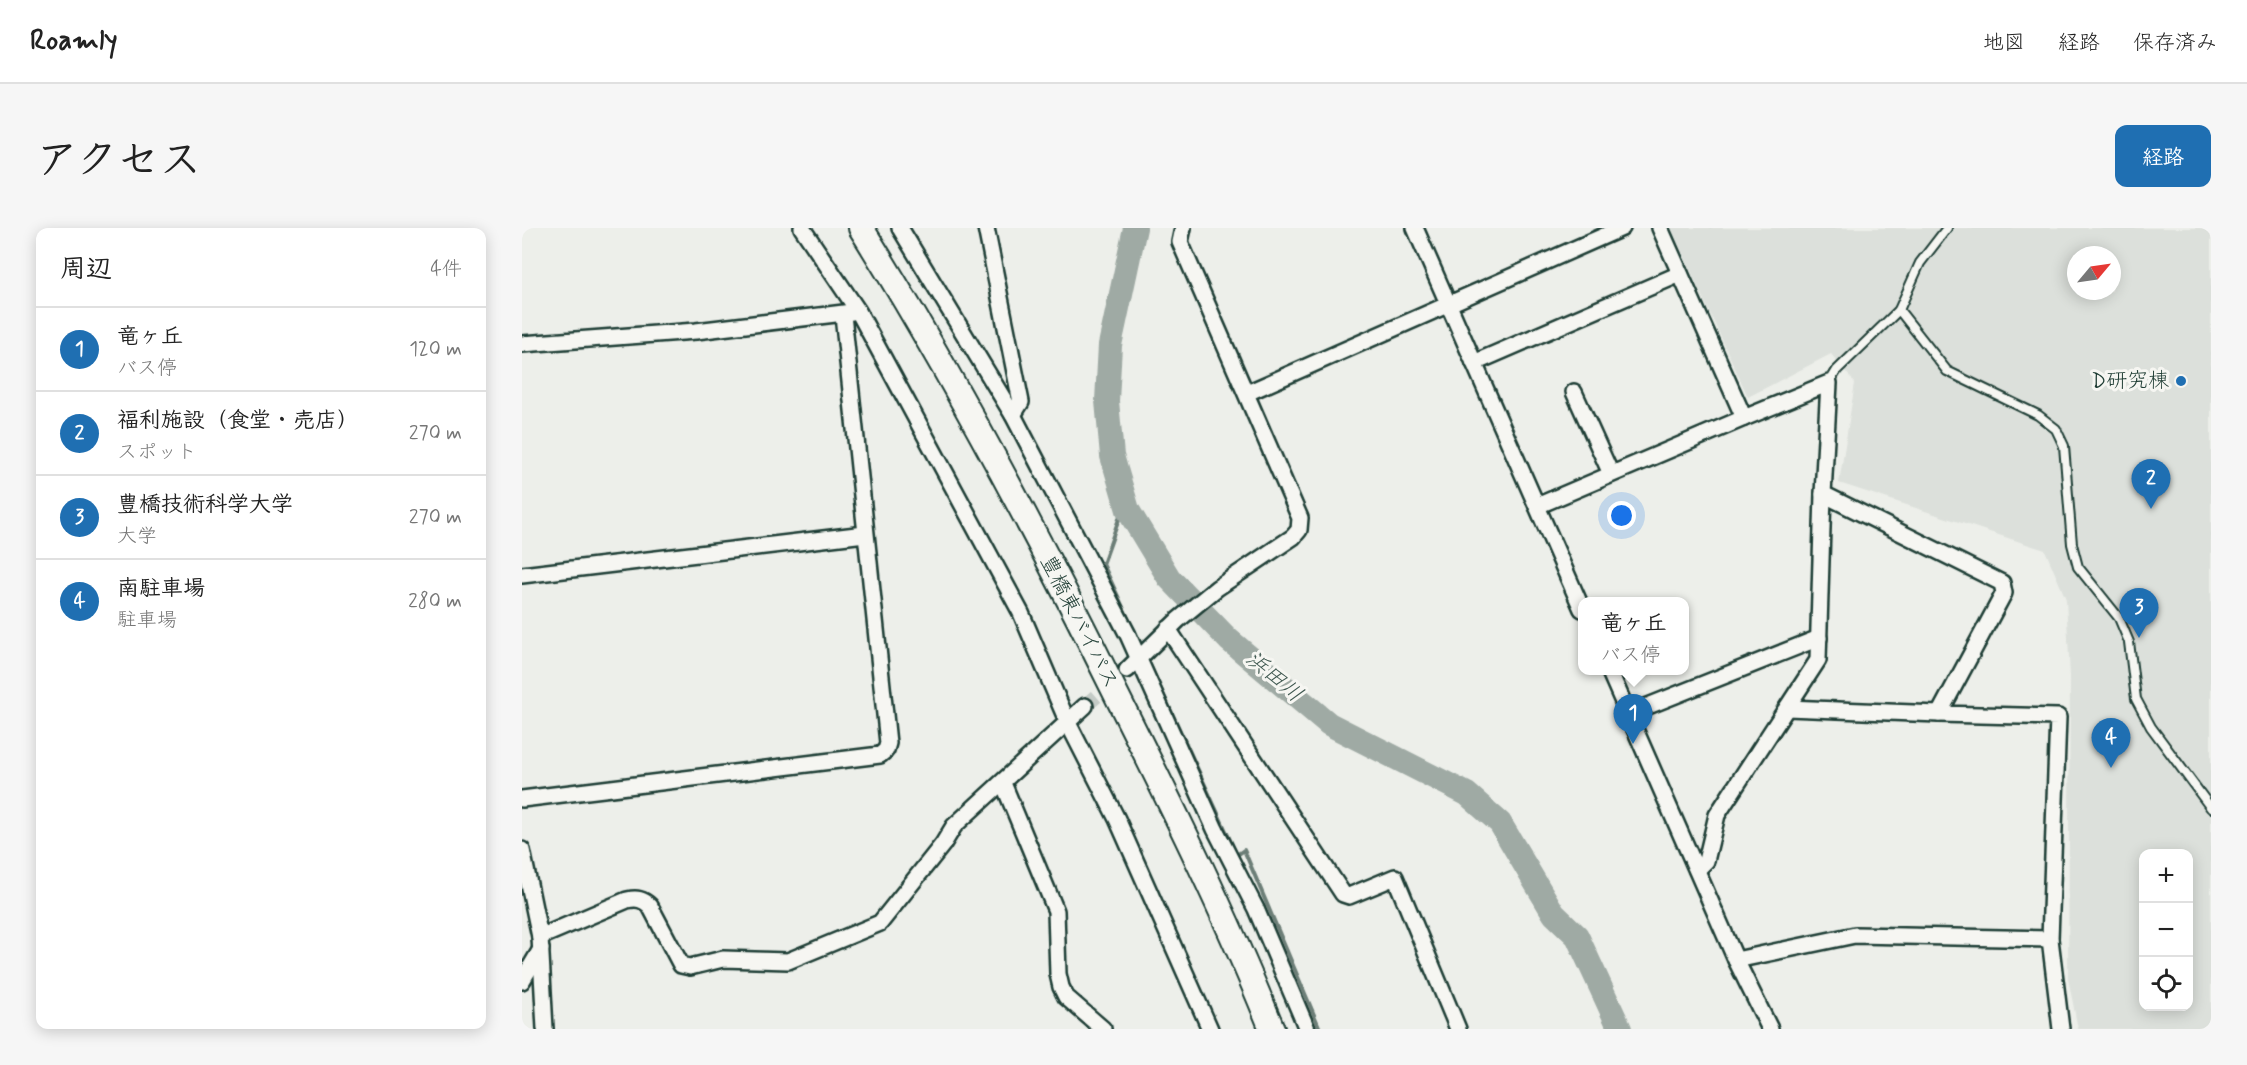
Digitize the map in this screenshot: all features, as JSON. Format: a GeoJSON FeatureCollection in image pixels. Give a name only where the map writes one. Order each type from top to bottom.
{"type":"FeatureCollection","features":[{"type":"Feature","properties":{"kind":"highway","name":"豊橋東バイパス"},"geometry":{"type":"LineString","coordinates":[[861,228],[948,376],[1071,603],[1177,817],[1272,1029]]}},
{"type":"Feature","properties":{"kind":"street"},"geometry":{"type":"LineString","coordinates":[[802,228],[1021,613],[1068,723],[1117,819],[1210,1029]]}},
{"type":"Feature","properties":{"kind":"street"},"geometry":{"type":"LineString","coordinates":[[900,228],[1013,415],[1123,624],[1215,829],[1256,909],[1307,1029]]}},
{"type":"Feature","properties":{"kind":"street"},"geometry":{"type":"LineString","coordinates":[[987,228],[1021,402],[1013,415]]}},
{"type":"Feature","properties":{"kind":"street"},"geometry":{"type":"LineString","coordinates":[[1127,670],[1173,624],[1217,588],[1293,537],[1299,530],[1300,518],[1180,242],[1183,228]]}},
{"type":"Feature","properties":{"kind":"street"},"geometry":{"type":"LineString","coordinates":[[1415,228],[1578,600]]}},
{"type":"Feature","properties":{"kind":"street"},"geometry":{"type":"LineString","coordinates":[[1247,393],[1622,228]]}},
{"type":"Feature","properties":{"kind":"street"},"geometry":{"type":"LineString","coordinates":[[1660,228],[1744,418]]}},
{"type":"Feature","properties":{"kind":"street"},"geometry":{"type":"LineString","coordinates":[[1474,363],[1680,274]]}},
{"type":"Feature","properties":{"kind":"street"},"geometry":{"type":"LineString","coordinates":[[522,344],[696,331],[850,313]]}},
{"type":"Feature","properties":{"kind":"street"},"geometry":{"type":"LineString","coordinates":[[522,799],[880,754],[886,750],[888,743],[865,534],[850,313]]}},
{"type":"Feature","properties":{"kind":"street"},"geometry":{"type":"LineString","coordinates":[[1537,506],[1828,383],[1818,660],[1717,815],[1706,861],[1697,870]]}},
{"type":"Feature","properties":{"kind":"street"},"geometry":{"type":"LineString","coordinates":[[1574,392],[1611,474]]}},
{"type":"Feature","properties":{"kind":"street"},"geometry":{"type":"LineString","coordinates":[[1823,494],[2002,583],[2004,593],[1940,714]]}},
{"type":"Feature","properties":{"kind":"street"},"geometry":{"type":"LineString","coordinates":[[522,575],[865,534]]}},
{"type":"Feature","properties":{"kind":"street"},"geometry":{"type":"LineString","coordinates":[[1173,624],[1343,894],[1349,896],[1395,877],[1458,1029]]}},
{"type":"Feature","properties":{"kind":"street"},"geometry":{"type":"LineString","coordinates":[[1628,714],[1819,638]]}},
{"type":"Feature","properties":{"kind":"street"},"geometry":{"type":"LineString","coordinates":[[1611,675],[1736,960],[1770,1029]]}},
{"type":"Feature","properties":{"kind":"street"},"geometry":{"type":"LineString","coordinates":[[522,981],[541,943],[627,900],[645,901],[651,906],[681,965],[690,967],[723,959],[788,961],[880,923],[943,844],[954,826],[1085,706]]}},
{"type":"Feature","properties":{"kind":"street"},"geometry":{"type":"LineString","coordinates":[[1787,708],[2058,717],[2050,939],[2061,1029]]}},
{"type":"Feature","properties":{"kind":"street"},"geometry":{"type":"LineString","coordinates":[[1003,783],[1056,911],[1058,974],[1061,987],[1066,998],[1103,1029]]}},
{"type":"Feature","properties":{"kind":"street"},"geometry":{"type":"LineString","coordinates":[[522,850],[541,943],[545,1029]]}},
{"type":"Feature","properties":{"kind":"street"},"geometry":{"type":"LineString","coordinates":[[1736,960],[1855,935],[2050,939]]}},
{"type":"Feature","properties":{"kind":"lane"},"geometry":{"type":"LineString","coordinates":[[1828,383],[1837,370],[1899,310],[1920,262],[1947,228]]}},
{"type":"Feature","properties":{"kind":"lane"},"geometry":{"type":"LineString","coordinates":[[1899,310],[1947,371],[2038,415],[2056,429],[2064,446],[2072,544],[2078,567],[2118,618],[2129,642],[2136,699],[2151,727],[2211,808]]}},
{"type":"Feature","properties":{"kind":"shaded area"},"geometry":{"type":"Polygon","coordinates":[[[1671,228],[2211,228],[2211,1029],[2078,1029],[2068,978],[2070,677],[2066,599],[2045,550],[1839,483],[1855,383],[1831,354],[1748,397],[1671,228]]]}},
{"type":"Feature","properties":{"kind":"waterway","name":"浜田川"},"geometry":{"type":"LineString","coordinates":[[1135,228],[1110,345],[1107,401],[1112,456],[1128,510],[1169,578],[1229,640],[1329,724],[1467,794],[1500,823],[1554,914],[1577,936],[1620,1029]]}},
{"type":"Feature","properties":{"kind":"waterway"},"geometry":{"type":"LineString","coordinates":[[1128,510],[1119,519],[1103,564],[1129,620]]}},
{"type":"Feature","properties":{"kind":"waterway"},"geometry":{"type":"LineString","coordinates":[[1150,665],[1237,855],[1244,850],[1320,1029]]}},
{"type":"Feature","properties":{"kind":"tunnel"},"geometry":{"type":"LineString","coordinates":[[1085,706],[1115,680]]}},
{"type":"Feature","properties":{"kind":"place","name":"D研究棟"},"geometry":{"type":"Point","coordinates":[2181,381]}},
{"type":"Feature","properties":{"kind":"place","name":"福利施設（食堂・売店）"},"geometry":{"type":"Point","coordinates":[2151,509]}},
{"type":"Feature","properties":{"kind":"place","name":"豊橋技術科学大学"},"geometry":{"type":"Point","coordinates":[2139,638]}},
{"type":"Feature","properties":{"kind":"place","name":"竜ヶ丘"},"geometry":{"type":"Point","coordinates":[1633,744]}},
{"type":"Feature","properties":{"kind":"place","name":"南駐車場"},"geometry":{"type":"Point","coordinates":[2111,768]}}]}
